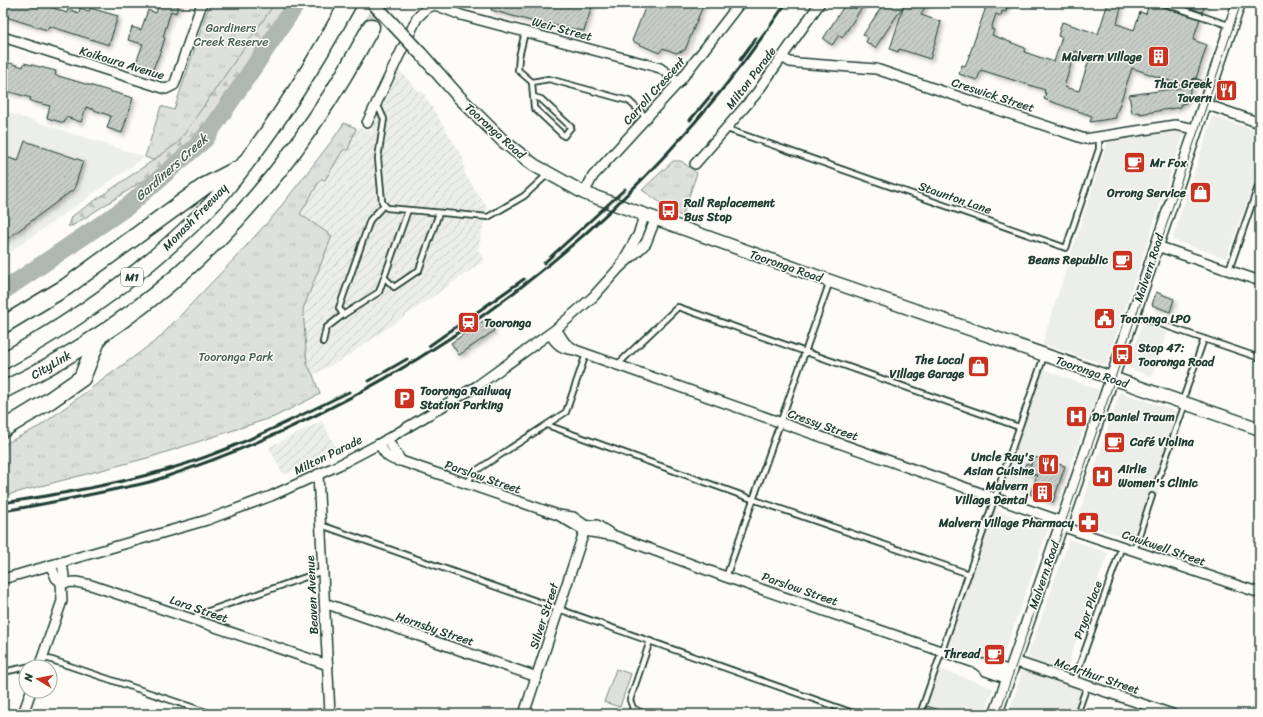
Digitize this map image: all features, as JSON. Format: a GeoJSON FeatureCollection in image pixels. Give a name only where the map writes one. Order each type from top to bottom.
{"type":"FeatureCollection","features":[{"type":"Feature","properties":{"kind":"highway","name":"Monash Freeway"},"geometry":{"type":"LineString","coordinates":[[3,361],[58,330],[127,281],[199,217],[221,194],[280,117],[304,81],[348,3]]}},
{"type":"Feature","properties":{"kind":"highway","name":"M1"},"geometry":{"type":"LineString","coordinates":[[98,338],[147,304],[171,284],[221,237],[253,202],[305,137],[330,100],[371,26]]}},
{"type":"Feature","properties":{"kind":"highway"},"geometry":{"type":"LineString","coordinates":[[3,325],[66,287],[162,219],[205,186],[240,168]]}},
{"type":"Feature","properties":{"kind":"highway"},"geometry":{"type":"LineString","coordinates":[[3,429],[44,404],[82,378],[98,338]]}},
{"type":"Feature","properties":{"kind":"highway","name":"CityLink"},"geometry":{"type":"LineString","coordinates":[[3,390],[98,338]]}},
{"type":"Feature","properties":{"kind":"main road","name":"Tooronga Road"},"geometry":{"type":"LineString","coordinates":[[373,3],[421,54],[459,98],[498,137],[548,174],[584,193],[649,218],[1044,356],[1260,429]]}},
{"type":"Feature","properties":{"kind":"main road","name":"Malvern Road"},"geometry":{"type":"LineString","coordinates":[[996,714],[1134,315],[1239,3]]}},
{"type":"Feature","properties":{"kind":"street","name":"Kaikoura Avenue"},"geometry":{"type":"LineString","coordinates":[[3,37],[166,89],[174,84],[176,80],[202,3]]}},
{"type":"Feature","properties":{"kind":"street","name":"Carroll Crescent"},"geometry":{"type":"LineString","coordinates":[[584,193],[593,176],[679,82],[740,3]]}},
{"type":"Feature","properties":{"kind":"street","name":"Milton Parade"},"geometry":{"type":"LineString","coordinates":[[695,164],[756,94],[820,3]]}},
{"type":"Feature","properties":{"kind":"street","name":"Weir Street"},"geometry":{"type":"LineString","coordinates":[[367,123],[417,18],[426,8],[435,4],[461,15],[660,68],[679,82]]}},
{"type":"Feature","properties":{"kind":"street","name":"Creswick Street"},"geometry":{"type":"LineString","coordinates":[[782,57],[790,62],[876,69],[1085,139],[1175,125],[1196,129]]}},
{"type":"Feature","properties":{"kind":"street"},"geometry":{"type":"LineString","coordinates":[[1205,104],[1260,123]]}},
{"type":"Feature","properties":{"kind":"street","name":"Milton Parade"},"geometry":{"type":"LineString","coordinates":[[3,579],[207,520],[271,496],[379,444],[477,386],[553,332],[593,297],[619,268],[638,234],[649,218]]}},
{"type":"Feature","properties":{"kind":"street"},"geometry":{"type":"LineString","coordinates":[[1157,246],[1260,281]]}},
{"type":"Feature","properties":{"kind":"street","name":"Cressy Street"},"geometry":{"type":"LineString","coordinates":[[553,332],[560,347],[575,350],[995,498],[1062,524]]}},
{"type":"Feature","properties":{"kind":"street"},"geometry":{"type":"LineString","coordinates":[[387,439],[401,461]]}},
{"type":"Feature","properties":{"kind":"street","name":"Parslow Street"},"geometry":{"type":"LineString","coordinates":[[379,444],[390,459],[401,461],[558,515],[585,528],[614,536],[726,577],[978,664],[989,664],[1011,670]]}},
{"type":"Feature","properties":{"kind":"street","name":"Beaven Avenue"},"geometry":{"type":"LineString","coordinates":[[318,474],[330,714]]}},
{"type":"Feature","properties":{"kind":"street","name":"Cawkwell Street"},"geometry":{"type":"LineString","coordinates":[[1062,524],[1260,593]]}},
{"type":"Feature","properties":{"kind":"street","name":"Silver Street"},"geometry":{"type":"LineString","coordinates":[[524,714],[585,528]]}},
{"type":"Feature","properties":{"kind":"street"},"geometry":{"type":"LineString","coordinates":[[42,659],[62,600],[61,582],[64,576],[62,563]]}},
{"type":"Feature","properties":{"kind":"street"},"geometry":{"type":"LineString","coordinates":[[51,566],[56,578],[61,582]]}},
{"type":"Feature","properties":{"kind":"street","name":"Lara Street"},"geometry":{"type":"LineString","coordinates":[[61,582],[76,582],[91,585],[328,665]]}},
{"type":"Feature","properties":{"kind":"street","name":"Hornsby Street"},"geometry":{"type":"LineString","coordinates":[[325,605],[330,605],[537,677]]}},
{"type":"Feature","properties":{"kind":"street","name":"McArthur Street"},"geometry":{"type":"LineString","coordinates":[[1011,670],[1074,681],[1172,714]]}},
{"type":"Feature","properties":{"kind":"street"},"geometry":{"type":"LineString","coordinates":[[23,714],[28,699]]}},
{"type":"Feature","properties":{"kind":"lane"},"geometry":{"type":"LineString","coordinates":[[1163,3],[1231,26]]}},
{"type":"Feature","properties":{"kind":"lane"},"geometry":{"type":"LineString","coordinates":[[525,32],[519,57],[518,70],[532,82],[534,108],[564,136],[571,127],[542,99],[534,97]]}},
{"type":"Feature","properties":{"kind":"lane"},"geometry":{"type":"LineString","coordinates":[[532,82],[549,79],[629,102],[647,118]]}},
{"type":"Feature","properties":{"kind":"lane"},"geometry":{"type":"LineString","coordinates":[[1195,82],[1210,87]]}},
{"type":"Feature","properties":{"kind":"lane"},"geometry":{"type":"LineString","coordinates":[[377,104],[384,118],[378,158],[384,205]]}},
{"type":"Feature","properties":{"kind":"lane","name":"Staunton Lane"},"geometry":{"type":"LineString","coordinates":[[727,129],[1066,248],[1099,150],[1099,136]]}},
{"type":"Feature","properties":{"kind":"lane"},"geometry":{"type":"LineString","coordinates":[[384,205],[394,209],[488,217],[524,196],[548,174]]}},
{"type":"Feature","properties":{"kind":"lane"},"geometry":{"type":"LineString","coordinates":[[1229,270],[1260,181]]}},
{"type":"Feature","properties":{"kind":"lane"},"geometry":{"type":"LineString","coordinates":[[1254,199],[1260,201]]}},
{"type":"Feature","properties":{"kind":"lane"},"geometry":{"type":"LineString","coordinates":[[343,315],[339,308],[370,220],[384,205]]}},
{"type":"Feature","properties":{"kind":"lane"},"geometry":{"type":"LineString","coordinates":[[322,342],[326,328],[343,315],[379,292],[408,210]]}},
{"type":"Feature","properties":{"kind":"lane"},"geometry":{"type":"LineString","coordinates":[[385,278],[394,287],[420,270],[439,213]]}},
{"type":"Feature","properties":{"kind":"lane"},"geometry":{"type":"LineString","coordinates":[[726,577],[752,499],[781,423],[830,281]]}},
{"type":"Feature","properties":{"kind":"lane"},"geometry":{"type":"LineString","coordinates":[[617,365],[678,307],[1020,427]]}},
{"type":"Feature","properties":{"kind":"lane"},"geometry":{"type":"LineString","coordinates":[[1134,315],[1260,358]]}},
{"type":"Feature","properties":{"kind":"lane"},"geometry":{"type":"LineString","coordinates":[[1158,480],[1204,339]]}},
{"type":"Feature","properties":{"kind":"lane"},"geometry":{"type":"LineString","coordinates":[[467,484],[474,472],[566,412],[586,354]]}},
{"type":"Feature","properties":{"kind":"lane"},"geometry":{"type":"LineString","coordinates":[[920,714],[1044,356]]}},
{"type":"Feature","properties":{"kind":"lane"},"geometry":{"type":"LineString","coordinates":[[547,425],[752,499],[969,574]]}},
{"type":"Feature","properties":{"kind":"lane"},"geometry":{"type":"LineString","coordinates":[[1134,550],[1152,496]]}},
{"type":"Feature","properties":{"kind":"lane"},"geometry":{"type":"LineString","coordinates":[[321,525],[856,714]]}},
{"type":"Feature","properties":{"kind":"lane","name":"Pryor Place"},"geometry":{"type":"LineString","coordinates":[[1074,681],[1122,546]]}},
{"type":"Feature","properties":{"kind":"lane"},"geometry":{"type":"LineString","coordinates":[[197,615],[323,571]]}},
{"type":"Feature","properties":{"kind":"lane"},"geometry":{"type":"LineString","coordinates":[[637,712],[630,700],[650,641]]}},
{"type":"Feature","properties":{"kind":"lane"},"geometry":{"type":"LineString","coordinates":[[58,667],[212,714]]}},
{"type":"Feature","properties":{"kind":"lane"},"geometry":{"type":"LineString","coordinates":[[3,672],[18,668]]}},
{"type":"Feature","properties":{"kind":"lane"},"geometry":{"type":"LineString","coordinates":[[1077,714],[1088,686]]}},
{"type":"Feature","properties":{"kind":"shaded area"},"geometry":{"type":"Polygon","coordinates":[[[398,69],[420,92],[422,91],[463,158],[465,174],[487,208],[478,250],[485,260],[345,358],[313,375],[307,365],[303,309],[332,236],[300,214],[321,179],[325,180],[343,150],[349,149],[356,128],[371,131],[398,69]]]}},
{"type":"Feature","properties":{"kind":"shaded area"},"geometry":{"type":"Polygon","coordinates":[[[3,111],[145,157],[3,257],[3,111]]]}},
{"type":"Feature","properties":{"kind":"shaded area"},"geometry":{"type":"Polygon","coordinates":[[[1213,116],[1260,132],[1260,169],[1226,258],[1172,240],[1213,116]]]}},
{"type":"Feature","properties":{"kind":"shaded area"},"geometry":{"type":"Polygon","coordinates":[[[1187,124],[1106,365],[1042,344],[1108,140],[1187,124]]]}},
{"type":"Feature","properties":{"kind":"shaded area"},"geometry":{"type":"Polygon","coordinates":[[[1142,323],[1167,332],[1152,377],[1128,368],[1142,323]]]}},
{"type":"Feature","properties":{"kind":"shaded area"},"geometry":{"type":"Polygon","coordinates":[[[1042,369],[1099,390],[1054,507],[998,485],[1042,369]]]}},
{"type":"Feature","properties":{"kind":"shaded area"},"geometry":{"type":"Polygon","coordinates":[[[1120,392],[1184,414],[1141,543],[1077,521],[1120,392]]]}},
{"type":"Feature","properties":{"kind":"shaded area"},"geometry":{"type":"Polygon","coordinates":[[[322,421],[337,450],[283,475],[269,447],[322,421]]]}},
{"type":"Feature","properties":{"kind":"shaded area"},"geometry":{"type":"Polygon","coordinates":[[[993,509],[1048,529],[1000,665],[946,645],[993,509]]]}},
{"type":"Feature","properties":{"kind":"shaded area"},"geometry":{"type":"Polygon","coordinates":[[[1069,539],[1108,553],[1065,672],[1027,658],[1069,539]]]}},
{"type":"Feature","properties":{"kind":"shaded area"},"geometry":{"type":"Polygon","coordinates":[[[940,669],[993,688],[984,714],[924,714],[940,669]]]}},
{"type":"Feature","properties":{"kind":"shaded area"},"geometry":{"type":"Polygon","coordinates":[[[1022,670],[1086,689],[1077,714],[1009,714],[1022,670]]]}},
{"type":"Feature","properties":{"kind":"green space","name":"Gardiners Creek Reserve"},"geometry":{"type":"Polygon","coordinates":[[[210,3],[289,3],[232,88],[216,109],[183,148],[164,165],[145,157],[161,106],[174,110],[210,3]]]}},
{"type":"Feature","properties":{"kind":"green space"},"geometry":{"type":"Polygon","coordinates":[[[275,3],[289,3],[205,124],[182,150],[146,179],[72,226],[68,226],[71,217],[178,143],[275,3]]]}},
{"type":"Feature","properties":{"kind":"green space","name":"Tooronga Park"},"geometry":{"type":"Polygon","coordinates":[[[344,123],[356,128],[348,150],[343,150],[325,180],[321,179],[300,214],[332,236],[303,309],[307,364],[320,394],[274,417],[151,457],[3,496],[3,445],[40,426],[158,339],[275,214],[344,123]]]}},
{"type":"Feature","properties":{"kind":"green space"},"geometry":{"type":"Polygon","coordinates":[[[673,161],[681,161],[697,173],[682,217],[642,190],[673,161]]]}},
{"type":"Feature","properties":{"kind":"green space"},"geometry":{"type":"Polygon","coordinates":[[[616,669],[631,674],[620,707],[604,702],[616,669]]]}},
{"type":"Feature","properties":{"kind":"building"},"geometry":{"type":"Polygon","coordinates":[[[3,3],[40,3],[67,13],[68,9],[79,13],[80,8],[89,11],[90,8],[118,16],[109,45],[49,26],[47,30],[3,16],[3,3]]]}},
{"type":"Feature","properties":{"kind":"building"},"geometry":{"type":"Polygon","coordinates":[[[159,3],[179,3],[176,13],[171,11],[163,37],[165,38],[152,71],[135,65],[143,44],[128,40],[132,27],[141,30],[148,10],[156,13],[159,3]]]}},
{"type":"Feature","properties":{"kind":"building"},"geometry":{"type":"Polygon","coordinates":[[[493,3],[593,3],[584,31],[527,20],[491,10],[493,3]]]}},
{"type":"Feature","properties":{"kind":"building"},"geometry":{"type":"Polygon","coordinates":[[[647,3],[704,3],[685,50],[676,53],[663,48],[659,53],[632,41],[647,3]]]}},
{"type":"Feature","properties":{"kind":"building"},"geometry":{"type":"Polygon","coordinates":[[[846,3],[865,3],[842,38],[839,35],[832,45],[823,39],[846,3]]]}},
{"type":"Feature","properties":{"kind":"building"},"geometry":{"type":"Polygon","coordinates":[[[884,3],[927,3],[921,15],[941,22],[930,59],[899,49],[898,52],[890,49],[904,5],[875,48],[866,42],[868,38],[863,35],[884,3]]]}},
{"type":"Feature","properties":{"kind":"building"},"geometry":{"type":"Polygon","coordinates":[[[984,3],[1008,3],[1006,12],[1002,11],[1001,16],[996,14],[991,29],[994,30],[992,35],[1025,48],[1024,52],[1054,62],[1062,37],[1058,36],[1062,22],[1098,34],[1108,3],[1122,3],[1117,24],[1134,30],[1140,12],[1146,14],[1149,3],[1159,3],[1162,7],[1200,19],[1193,40],[1207,45],[1196,78],[1192,80],[1193,88],[1191,88],[1186,103],[1181,104],[1181,107],[1140,114],[1140,112],[1132,113],[1129,95],[1187,87],[1132,68],[1116,118],[1090,122],[1092,116],[1044,99],[1046,93],[1044,93],[1045,90],[981,70],[977,80],[959,74],[962,65],[965,66],[968,59],[985,10],[984,3]],[[1075,51],[1064,87],[1079,91],[1090,57],[1075,51]]]}},
{"type":"Feature","properties":{"kind":"building"},"geometry":{"type":"Polygon","coordinates":[[[1175,3],[1206,3],[1202,12],[1175,3]]]}},
{"type":"Feature","properties":{"kind":"building"},"geometry":{"type":"Polygon","coordinates":[[[3,61],[23,67],[24,63],[56,71],[55,75],[133,98],[122,133],[107,128],[111,116],[86,107],[81,122],[66,117],[64,123],[47,118],[50,106],[30,101],[31,98],[3,90],[3,61]]]}},
{"type":"Feature","properties":{"kind":"building"},"geometry":{"type":"Polygon","coordinates":[[[25,141],[83,161],[74,189],[3,242],[3,156],[18,161],[25,141]]]}},
{"type":"Feature","properties":{"kind":"building"},"geometry":{"type":"Polygon","coordinates":[[[1156,292],[1174,299],[1170,312],[1152,305],[1156,292]]]}},
{"type":"Feature","properties":{"kind":"building"},"geometry":{"type":"Polygon","coordinates":[[[486,319],[494,331],[459,355],[451,343],[486,319]]]}},
{"type":"Feature","properties":{"kind":"building"},"geometry":{"type":"Polygon","coordinates":[[[1034,457],[1065,466],[1053,502],[1030,494],[1037,475],[1023,471],[1026,463],[1031,465],[1034,457]]]}},
{"type":"Feature","properties":{"kind":"building"},"geometry":{"type":"Polygon","coordinates":[[[927,706],[947,713],[947,714],[924,714],[927,706]]]}},
{"type":"Feature","properties":{"kind":"waterway","name":"Gardiners Creek"},"geometry":{"type":"LineString","coordinates":[[3,291],[128,206],[205,139],[297,3]]}},
{"type":"Feature","properties":{"kind":"tunnel"},"geometry":{"type":"LineString","coordinates":[[371,27],[383,3]]}},
{"type":"Feature","properties":{"kind":"tram line"},"geometry":{"type":"LineString","coordinates":[[999,714],[1110,393],[1241,3]]}},
{"type":"Feature","properties":{"kind":"railway"},"geometry":{"type":"LineString","coordinates":[[3,511],[60,501],[159,479],[254,443],[345,400],[431,350],[513,294],[589,230],[660,160],[726,85],[786,3]]}},
{"type":"Feature","properties":{"kind":"railway"},"geometry":{"type":"LineString","coordinates":[[740,60],[756,38]]}},
{"type":"Feature","properties":{"kind":"railway"},"geometry":{"type":"LineString","coordinates":[[690,120],[712,94]]}},
{"type":"Feature","properties":{"kind":"railway"},"geometry":{"type":"LineString","coordinates":[[544,263],[625,189]]}},
{"type":"Feature","properties":{"kind":"railway"},"geometry":{"type":"LineString","coordinates":[[429,346],[524,279]]}},
{"type":"Feature","properties":{"kind":"railway"},"geometry":{"type":"LineString","coordinates":[[369,381],[407,359]]}},
{"type":"Feature","properties":{"kind":"railway"},"geometry":{"type":"LineString","coordinates":[[3,503],[65,493],[149,475],[192,462],[283,424],[349,392]]}},
{"type":"Feature","properties":{"kind":"place","name":"Malvern Village"},"geometry":{"type":"Point","coordinates":[1158,57]}},
{"type":"Feature","properties":{"kind":"place","name":"That Greek Tavern"},"geometry":{"type":"Point","coordinates":[1227,91]}},
{"type":"Feature","properties":{"kind":"place","name":"Mr Fox"},"geometry":{"type":"Point","coordinates":[1134,163]}},
{"type":"Feature","properties":{"kind":"place","name":"Orrong Service"},"geometry":{"type":"Point","coordinates":[1201,193]}},
{"type":"Feature","properties":{"kind":"place","name":"Rail Replacement Bus Stop"},"geometry":{"type":"Point","coordinates":[668,210]}},
{"type":"Feature","properties":{"kind":"place","name":"Beans Republic"},"geometry":{"type":"Point","coordinates":[1123,260]}},
{"type":"Feature","properties":{"kind":"place","name":"Tooronga LPO"},"geometry":{"type":"Point","coordinates":[1104,319]}},
{"type":"Feature","properties":{"kind":"place","name":"Tooronga"},"geometry":{"type":"Point","coordinates":[469,323]}},
{"type":"Feature","properties":{"kind":"place","name":"Stop 47: Tooronga Road"},"geometry":{"type":"Point","coordinates":[1123,355]}},
{"type":"Feature","properties":{"kind":"place","name":"The Local Village Garage"},"geometry":{"type":"Point","coordinates":[979,367]}},
{"type":"Feature","properties":{"kind":"place","name":"Tooronga Railway Station Parking"},"geometry":{"type":"Point","coordinates":[405,398]}},
{"type":"Feature","properties":{"kind":"place","name":"Dr Daniel Traum"},"geometry":{"type":"Point","coordinates":[1076,417]}},
{"type":"Feature","properties":{"kind":"place","name":"Café Violina"},"geometry":{"type":"Point","coordinates":[1115,442]}},
{"type":"Feature","properties":{"kind":"place","name":"Uncle Ray's Asian Cuisine"},"geometry":{"type":"Point","coordinates":[1049,464]}},
{"type":"Feature","properties":{"kind":"place","name":"Airlie Women's Clinic"},"geometry":{"type":"Point","coordinates":[1103,476]}},
{"type":"Feature","properties":{"kind":"place","name":"Malvern Village Dental"},"geometry":{"type":"Point","coordinates":[1043,493]}},
{"type":"Feature","properties":{"kind":"place","name":"Malvern Village Pharmacy"},"geometry":{"type":"Point","coordinates":[1089,523]}},
{"type":"Feature","properties":{"kind":"place","name":"Thread"},"geometry":{"type":"Point","coordinates":[995,654]}}]}
